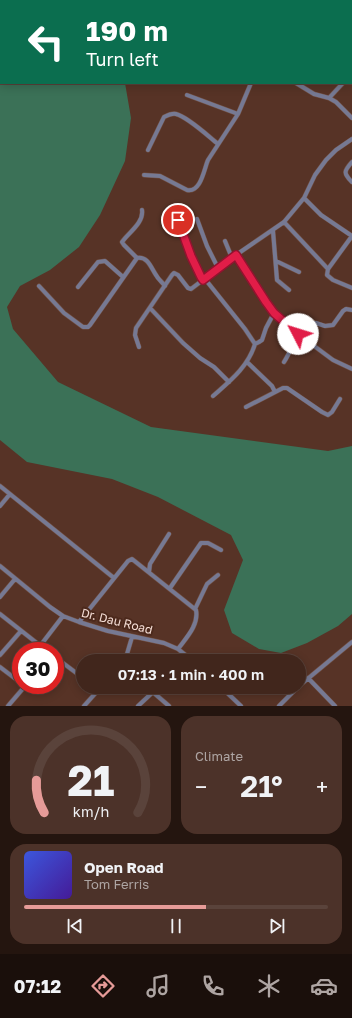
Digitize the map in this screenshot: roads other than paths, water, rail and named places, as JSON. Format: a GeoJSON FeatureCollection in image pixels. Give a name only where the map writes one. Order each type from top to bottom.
{"type":"FeatureCollection","features":[{"type":"Feature","properties":{"kind":"street"},"geometry":{"type":"LineString","coordinates":[[144,175],[160,176],[191,191],[194,189],[203,177],[205,167],[218,144],[238,114],[251,84]]}},
{"type":"Feature","properties":{"kind":"street"},"geometry":{"type":"LineString","coordinates":[[298,84],[314,94],[330,98],[344,108],[352,118]]}},
{"type":"Feature","properties":{"kind":"street"},"geometry":{"type":"LineString","coordinates":[[330,98],[342,84]]}},
{"type":"Feature","properties":{"kind":"street"},"geometry":{"type":"LineString","coordinates":[[187,95],[238,114]]}},
{"type":"Feature","properties":{"kind":"street"},"geometry":{"type":"LineString","coordinates":[[148,150],[164,117],[172,114],[183,118],[218,144]]}},
{"type":"Feature","properties":{"kind":"street"},"geometry":{"type":"LineString","coordinates":[[139,347],[136,340],[135,331],[174,274],[178,275],[188,288],[194,288],[236,255],[273,231],[284,222],[304,198],[315,175],[326,160],[336,150],[352,139]]}},
{"type":"Feature","properties":{"kind":"street"},"geometry":{"type":"LineString","coordinates":[[352,162],[347,168],[346,172],[347,177],[352,182]]}},
{"type":"Feature","properties":{"kind":"street"},"geometry":{"type":"LineString","coordinates":[[304,198],[321,215],[352,236],[328,269],[326,275],[329,278],[352,288]]}},
{"type":"Feature","properties":{"kind":"street"},"geometry":{"type":"LineString","coordinates":[[142,210],[142,215],[138,222],[122,242],[137,258],[143,258],[148,262],[165,286]]}},
{"type":"Feature","properties":{"kind":"street"},"geometry":{"type":"LineString","coordinates":[[196,219],[218,268]]}},
{"type":"Feature","properties":{"kind":"street"},"geometry":{"type":"LineString","coordinates":[[178,220],[199,275],[204,279],[245,329],[255,344]]}},
{"type":"Feature","properties":{"kind":"street"},"geometry":{"type":"LineString","coordinates":[[284,222],[328,269]]}},
{"type":"Feature","properties":{"kind":"street"},"geometry":{"type":"LineString","coordinates":[[273,231],[272,239],[276,261],[277,280],[289,290]]}},
{"type":"Feature","properties":{"kind":"street"},"geometry":{"type":"LineString","coordinates":[[225,241],[232,258]]}},
{"type":"Feature","properties":{"kind":"street"},"geometry":{"type":"LineString","coordinates":[[236,255],[274,313],[298,334],[333,360],[352,369]]}},
{"type":"Feature","properties":{"kind":"street"},"geometry":{"type":"LineString","coordinates":[[39,286],[64,313],[85,328],[90,325],[137,258]]}},
{"type":"Feature","properties":{"kind":"street"},"geometry":{"type":"LineString","coordinates":[[78,287],[98,262],[102,261],[123,278]]}},
{"type":"Feature","properties":{"kind":"street"},"geometry":{"type":"LineString","coordinates":[[276,261],[299,272]]}},
{"type":"Feature","properties":{"kind":"street"},"geometry":{"type":"LineString","coordinates":[[150,308],[178,338],[200,358],[214,367],[228,382]]}},
{"type":"Feature","properties":{"kind":"street"},"geometry":{"type":"LineString","coordinates":[[287,325],[306,326],[316,323],[325,326],[330,325],[335,323],[343,311],[346,309],[352,310]]}},
{"type":"Feature","properties":{"kind":"street"},"geometry":{"type":"LineString","coordinates":[[213,396],[240,372],[247,362],[255,344],[262,340],[266,328],[274,313]]}},
{"type":"Feature","properties":{"kind":"street"},"geometry":{"type":"LineString","coordinates":[[284,362],[290,353],[292,345],[298,334]]}},
{"type":"Feature","properties":{"kind":"street"},"geometry":{"type":"LineString","coordinates":[[247,362],[272,386],[275,392]]}},
{"type":"Feature","properties":{"kind":"street"},"geometry":{"type":"LineString","coordinates":[[246,407],[283,388],[290,389],[328,415],[332,412],[340,399]]}},
{"type":"Feature","properties":{"kind":"street"},"geometry":{"type":"LineString","coordinates":[[0,486],[114,578]]}},
{"type":"Feature","properties":{"kind":"street"},"geometry":{"type":"LineString","coordinates":[[0,506],[10,494]]}},
{"type":"Feature","properties":{"kind":"street"},"geometry":{"type":"LineString","coordinates":[[149,572],[150,564],[169,534]]}},
{"type":"Feature","properties":{"kind":"street"},"geometry":{"type":"LineString","coordinates":[[170,588],[201,543],[208,543],[221,550]]}},
{"type":"Feature","properties":{"kind":"street"},"geometry":{"type":"LineString","coordinates":[[79,622],[131,558],[196,609]]}},
{"type":"Feature","properties":{"kind":"street","name":"Dr. Dau Road"},"geometry":{"type":"LineString","coordinates":[[0,566],[62,616],[93,627],[164,643],[178,649],[184,654]]}},
{"type":"Feature","properties":{"kind":"street"},"geometry":{"type":"LineString","coordinates":[[178,649],[194,626],[197,615],[196,609],[207,584],[218,576]]}},
{"type":"Feature","properties":{"kind":"street"},"geometry":{"type":"LineString","coordinates":[[0,597],[15,579]]}},
{"type":"Feature","properties":{"kind":"street"},"geometry":{"type":"LineString","coordinates":[[0,614],[35,642]]}},
{"type":"Feature","properties":{"kind":"street"},"geometry":{"type":"LineString","coordinates":[[43,642],[62,616]]}},
{"type":"Feature","properties":{"kind":"street"},"geometry":{"type":"LineString","coordinates":[[0,655],[21,631]]}},
{"type":"Feature","properties":{"kind":"street"},"geometry":{"type":"LineString","coordinates":[[127,654],[132,637]]}},
{"type":"Feature","properties":{"kind":"street"},"geometry":{"type":"LineString","coordinates":[[334,706],[308,678],[352,642]]}},
{"type":"Feature","properties":{"kind":"street"},"geometry":{"type":"LineString","coordinates":[[64,664],[76,673]]}},
{"type":"Feature","properties":{"kind":"street"},"geometry":{"type":"LineString","coordinates":[[0,667],[12,676]]}},
{"type":"Feature","properties":{"kind":"street"},"geometry":{"type":"LineString","coordinates":[[8,706],[17,694]]}},
{"type":"Feature","properties":{"kind":"street"},"geometry":{"type":"LineString","coordinates":[[84,706],[93,694]]}},
{"type":"Feature","properties":{"kind":"street"},"geometry":{"type":"LineString","coordinates":[[138,706],[151,694]]}},
{"type":"Feature","properties":{"kind":"street"},"geometry":{"type":"LineString","coordinates":[[155,694],[169,706]]}},
{"type":"Feature","properties":{"kind":"street"},"geometry":{"type":"LineString","coordinates":[[228,694],[241,706]]}},
{"type":"Feature","properties":{"kind":"street"},"geometry":{"type":"LineString","coordinates":[[278,706],[291,694]]}},
{"type":"Feature","properties":{"kind":"street"},"geometry":{"type":"LineString","coordinates":[[233,706],[236,702]]}}]}
